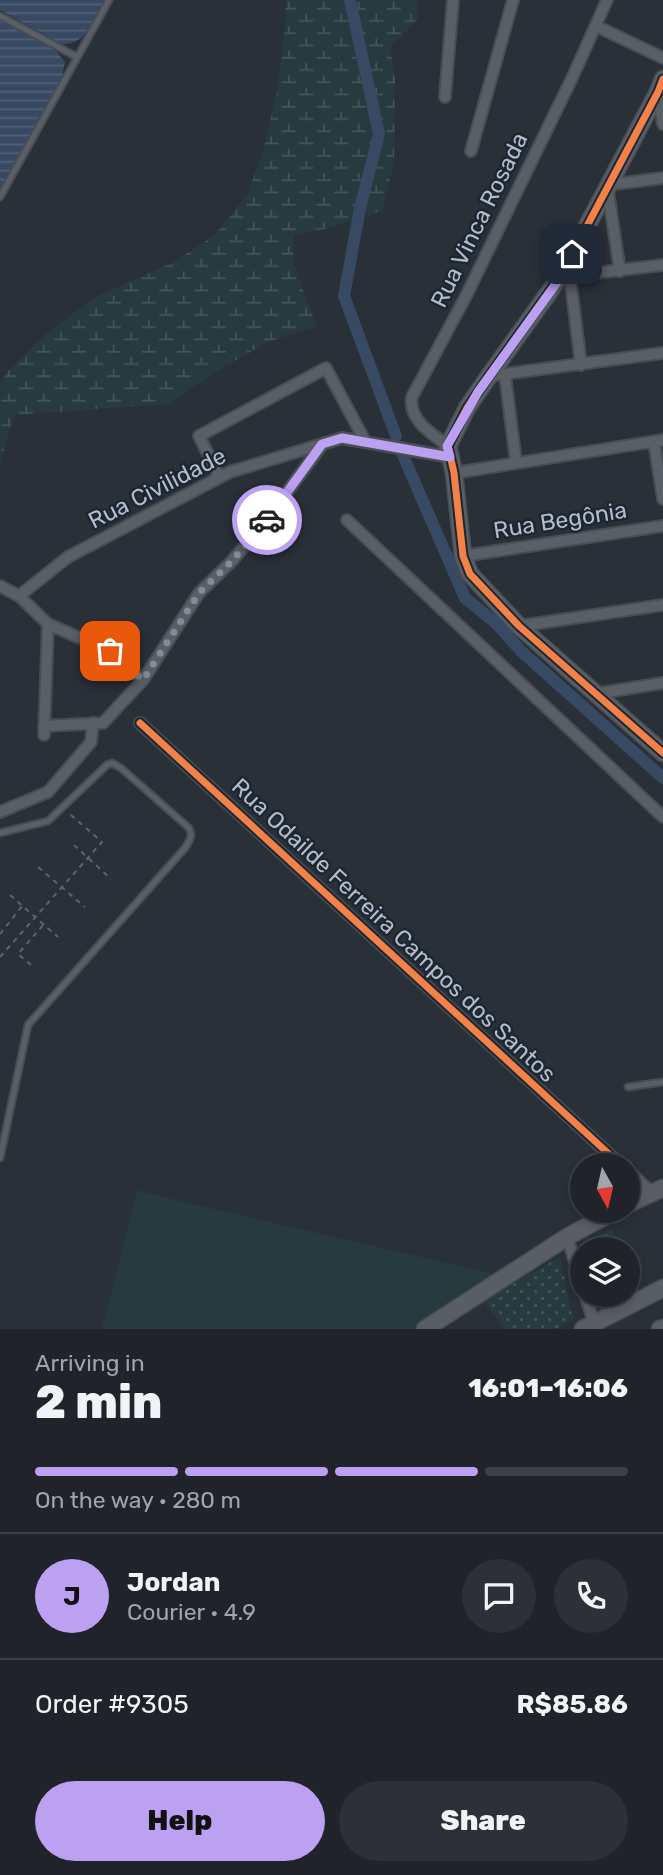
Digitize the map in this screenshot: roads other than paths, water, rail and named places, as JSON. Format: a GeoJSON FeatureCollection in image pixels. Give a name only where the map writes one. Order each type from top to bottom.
{"type":"FeatureCollection","features":[{"type":"Feature","properties":{"kind":"street"},"geometry":{"type":"LineString","coordinates":[[445,97],[453,0]]}},
{"type":"Feature","properties":{"kind":"street"},"geometry":{"type":"LineString","coordinates":[[471,151],[513,0]]}},
{"type":"Feature","properties":{"kind":"street","name":"Rua Vinca Rosada"},"geometry":{"type":"LineString","coordinates":[[450,459],[413,413],[412,397],[466,296],[607,0]]}},
{"type":"Feature","properties":{"kind":"street"},"geometry":{"type":"LineString","coordinates":[[596,26],[663,58]]}},
{"type":"Feature","properties":{"kind":"street"},"geometry":{"type":"LineString","coordinates":[[661,88],[663,124]]}},
{"type":"Feature","properties":{"kind":"street"},"geometry":{"type":"LineString","coordinates":[[661,88],[607,185],[565,277],[497,376],[467,408],[450,459],[463,556],[475,580],[519,626],[663,753]]}},
{"type":"Feature","properties":{"kind":"street"},"geometry":{"type":"LineString","coordinates":[[607,185],[663,178]]}},
{"type":"Feature","properties":{"kind":"street"},"geometry":{"type":"LineString","coordinates":[[607,185],[620,271]]}},
{"type":"Feature","properties":{"kind":"street"},"geometry":{"type":"LineString","coordinates":[[565,277],[663,265]]}},
{"type":"Feature","properties":{"kind":"street"},"geometry":{"type":"LineString","coordinates":[[565,277],[581,365]]}},
{"type":"Feature","properties":{"kind":"street"},"geometry":{"type":"LineString","coordinates":[[497,376],[663,353]]}},
{"type":"Feature","properties":{"kind":"street"},"geometry":{"type":"LineString","coordinates":[[219,476],[200,436],[326,368],[365,441]]}},
{"type":"Feature","properties":{"kind":"street"},"geometry":{"type":"LineString","coordinates":[[497,376],[516,462]]}},
{"type":"Feature","properties":{"kind":"street","name":"Rua Civilidade"},"geometry":{"type":"LineString","coordinates":[[19,596],[68,557],[219,476],[342,438],[450,459],[516,462],[659,441]]}},
{"type":"Feature","properties":{"kind":"street"},"geometry":{"type":"LineString","coordinates":[[659,441],[663,499]]}},
{"type":"Feature","properties":{"kind":"street"},"geometry":{"type":"LineString","coordinates":[[48,624],[44,731],[103,723],[143,680],[199,593],[232,561],[267,519],[322,444]]}},
{"type":"Feature","properties":{"kind":"street"},"geometry":{"type":"LineString","coordinates":[[347,520],[663,817]]}},
{"type":"Feature","properties":{"kind":"street","name":"Rua Begônia"},"geometry":{"type":"LineString","coordinates":[[463,556],[663,526]]}},
{"type":"Feature","properties":{"kind":"street"},"geometry":{"type":"LineString","coordinates":[[0,586],[19,596],[48,624],[110,651],[143,680]]}},
{"type":"Feature","properties":{"kind":"street"},"geometry":{"type":"LineString","coordinates":[[519,626],[663,605]]}},
{"type":"Feature","properties":{"kind":"street"},"geometry":{"type":"LineString","coordinates":[[594,694],[663,682]]}},
{"type":"Feature","properties":{"kind":"street"},"geometry":{"type":"LineString","coordinates":[[0,812],[48,792],[91,742],[93,723]]}},
{"type":"Feature","properties":{"kind":"street","name":"Rua Odailde Ferreira Campos dos Santos"},"geometry":{"type":"LineString","coordinates":[[140,723],[608,1153]]}},
{"type":"Feature","properties":{"kind":"street"},"geometry":{"type":"LineString","coordinates":[[640,1179],[658,1190]]}},
{"type":"Feature","properties":{"kind":"street"},"geometry":{"type":"LineString","coordinates":[[640,1198],[658,1190]]}},
{"type":"Feature","properties":{"kind":"street"},"geometry":{"type":"LineString","coordinates":[[425,1329],[593,1223]]}},
{"type":"Feature","properties":{"kind":"street"},"geometry":{"type":"LineString","coordinates":[[567,1237],[570,1246]]}},
{"type":"Feature","properties":{"kind":"street"},"geometry":{"type":"LineString","coordinates":[[587,1307],[589,1326],[663,1288]]}},
{"type":"Feature","properties":{"kind":"lane"},"geometry":{"type":"LineString","coordinates":[[0,197],[109,0]]}},
{"type":"Feature","properties":{"kind":"lane"},"geometry":{"type":"LineString","coordinates":[[0,16],[77,58]]}},
{"type":"Feature","properties":{"kind":"lane"},"geometry":{"type":"LineString","coordinates":[[0,833],[48,821],[112,763],[121,768],[192,833],[185,848],[28,1025],[0,1157]]}},
{"type":"Feature","properties":{"kind":"lane"},"geometry":{"type":"LineString","coordinates":[[628,1087],[663,1082]]}},
{"type":"Feature","properties":{"kind":"water"},"geometry":{"type":"Polygon","coordinates":[[[0,0],[105,0],[84,36],[71,43],[62,44],[0,10],[0,0]]]}},
{"type":"Feature","properties":{"kind":"water"},"geometry":{"type":"Polygon","coordinates":[[[0,21],[55,50],[65,62],[60,87],[0,190],[0,21]]]}},
{"type":"Feature","properties":{"kind":"waterway"},"geometry":{"type":"LineString","coordinates":[[350,0],[379,134],[360,208],[344,296],[396,436]]}},
{"type":"Feature","properties":{"kind":"waterway"},"geometry":{"type":"LineString","coordinates":[[402,453],[465,598],[496,623],[521,651],[663,778]]}}]}
